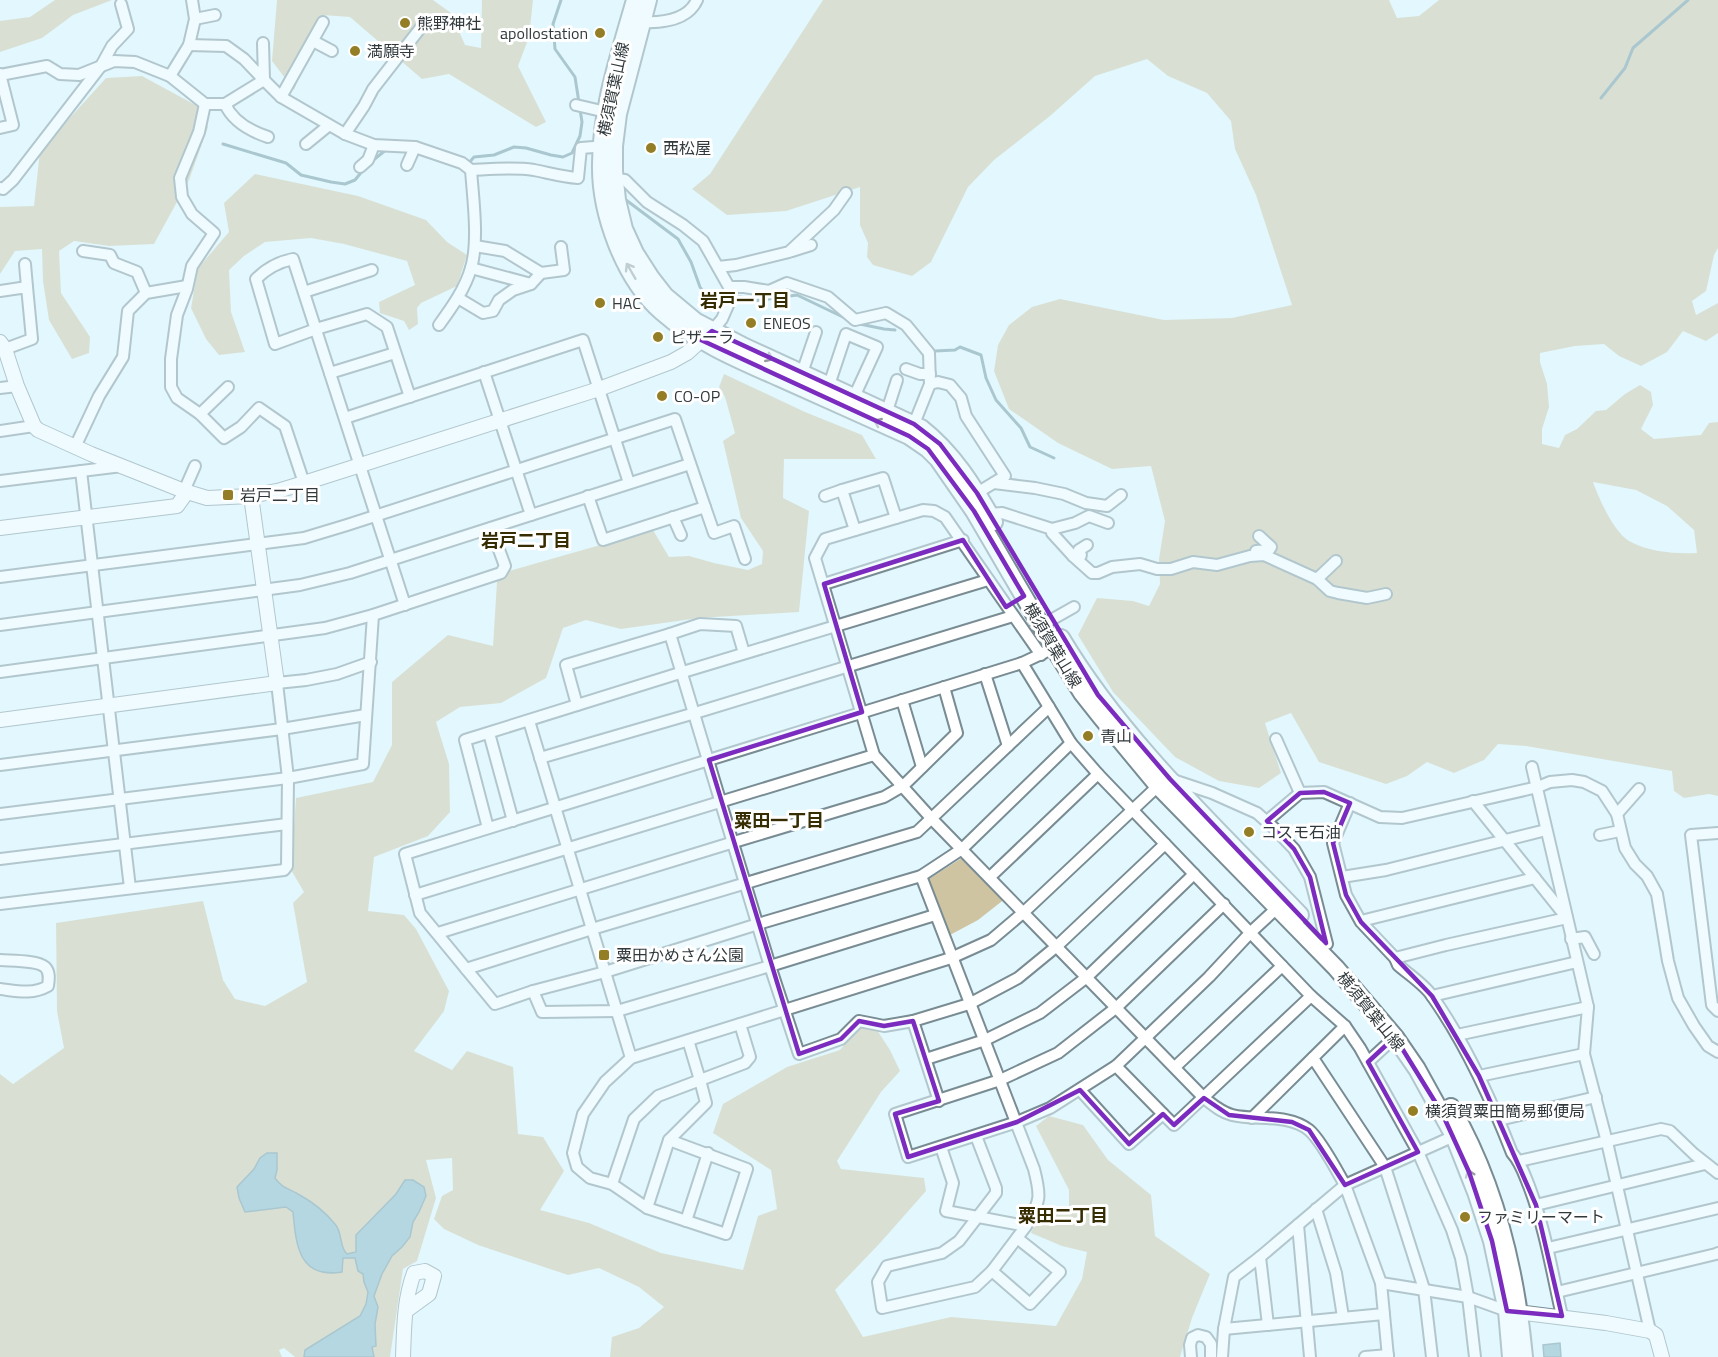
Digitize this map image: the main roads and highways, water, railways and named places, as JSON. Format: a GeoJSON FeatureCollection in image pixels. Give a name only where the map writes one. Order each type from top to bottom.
{"type":"FeatureCollection","features":[{"type":"Feature","properties":{"kind":"main road","name":"横須賀葉山線"},"geometry":{"type":"LineString","coordinates":[[635,0],[606,112],[608,146],[624,229],[646,270],[671,302],[694,321],[706,335],[755,367],[909,436],[928,449],[948,472],[974,511],[1048,651],[1082,693],[1277,908],[1336,968],[1395,1037],[1417,1069],[1454,1136],[1476,1192],[1513,1312],[1524,1357]]}},
{"type":"Feature","properties":{"kind":"main road","name":"横須賀葉山線"},"geometry":{"type":"LineString","coordinates":[[648,0],[601,178],[609,226],[630,271],[661,312],[706,335],[802,373],[914,424],[940,444],[957,464],[990,514],[1051,620],[1098,695],[1135,740],[1164,783],[1327,944],[1374,994],[1432,1073],[1465,1133],[1491,1195],[1505,1245],[1513,1312],[1511,1357]]}},
{"type":"Feature","properties":{"kind":"water"},"geometry":{"type":"Polygon","coordinates":[[[267,1153],[277,1153],[275,1178],[278,1182],[313,1204],[331,1220],[339,1232],[347,1254],[356,1252],[356,1235],[396,1194],[405,1180],[413,1180],[424,1187],[426,1196],[413,1222],[410,1237],[392,1256],[374,1296],[378,1307],[375,1324],[376,1346],[372,1347],[374,1357],[304,1357],[305,1350],[360,1316],[366,1304],[368,1292],[363,1274],[358,1271],[355,1258],[343,1258],[342,1272],[327,1273],[308,1265],[298,1247],[293,1212],[286,1207],[245,1212],[237,1187],[254,1169],[260,1158],[267,1153]]]}},
{"type":"Feature","properties":{"kind":"water"},"geometry":{"type":"Polygon","coordinates":[[[1560,1343],[1561,1357],[1544,1357],[1543,1345],[1560,1343]]]}},
{"type":"Feature","properties":{"kind":"waterway"},"geometry":{"type":"LineString","coordinates":[[468,164],[474,157],[494,155],[514,147],[563,157],[572,153],[580,136],[582,122],[575,77],[555,49],[553,24],[561,0]]}},
{"type":"Feature","properties":{"kind":"waterway"},"geometry":{"type":"LineString","coordinates":[[1601,98],[1625,68],[1633,48],[1688,0]]}},
{"type":"Feature","properties":{"kind":"waterway"},"geometry":{"type":"LineString","coordinates":[[223,144],[286,163],[301,175],[331,182],[345,184],[355,180],[364,169]]}},
{"type":"Feature","properties":{"kind":"waterway"},"geometry":{"type":"LineString","coordinates":[[371,162],[387,149]]}},
{"type":"Feature","properties":{"kind":"waterway"},"geometry":{"type":"LineString","coordinates":[[626,200],[678,239],[705,294],[711,297],[741,297],[754,301],[797,295],[847,319]]}},
{"type":"Feature","properties":{"kind":"waterway"},"geometry":{"type":"LineString","coordinates":[[855,323],[895,330]]}},
{"type":"Feature","properties":{"kind":"waterway"},"geometry":{"type":"LineString","coordinates":[[935,351],[955,350],[960,347],[981,355],[986,378],[996,400],[1021,428],[1030,447],[1054,458]]}},
{"type":"Feature","properties":{"kind":"place","name":"熊野神社"},"geometry":{"type":"Point","coordinates":[405,23]}},
{"type":"Feature","properties":{"kind":"place","name":"apollostation"},"geometry":{"type":"Point","coordinates":[600,33]}},
{"type":"Feature","properties":{"kind":"place","name":"満願寺"},"geometry":{"type":"Point","coordinates":[355,51]}},
{"type":"Feature","properties":{"kind":"place","name":"西松屋"},"geometry":{"type":"Point","coordinates":[651,148]}},
{"type":"Feature","properties":{"kind":"place","name":"HAC"},"geometry":{"type":"Point","coordinates":[600,303]}},
{"type":"Feature","properties":{"kind":"place","name":"ENEOS"},"geometry":{"type":"Point","coordinates":[751,323]}},
{"type":"Feature","properties":{"kind":"place","name":"ピザーラ"},"geometry":{"type":"Point","coordinates":[658,337]}},
{"type":"Feature","properties":{"kind":"place","name":"CO-OP"},"geometry":{"type":"Point","coordinates":[662,396]}},
{"type":"Feature","properties":{"kind":"place","name":"岩戸二丁目"},"geometry":{"type":"Point","coordinates":[228,495]}},
{"type":"Feature","properties":{"kind":"place","name":"青山"},"geometry":{"type":"Point","coordinates":[1088,736]}},
{"type":"Feature","properties":{"kind":"place","name":"コスモ石油"},"geometry":{"type":"Point","coordinates":[1249,832]}},
{"type":"Feature","properties":{"kind":"place","name":"粟田かめさん公園"},"geometry":{"type":"Point","coordinates":[604,955]}},
{"type":"Feature","properties":{"kind":"place","name":"横須賀粟田簡易郵便局"},"geometry":{"type":"Point","coordinates":[1413,1111]}},
{"type":"Feature","properties":{"kind":"place","name":"ファミリーマート"},"geometry":{"type":"Point","coordinates":[1465,1217]}},
{"type":"Feature","properties":{"kind":"district","name":"岩戸一丁目"},"geometry":{"type":"Point","coordinates":[745,301]}},
{"type":"Feature","properties":{"kind":"district","name":"岩戸二丁目"},"geometry":{"type":"Point","coordinates":[526,541]}},
{"type":"Feature","properties":{"kind":"district","name":"粟田一丁目"},"geometry":{"type":"Point","coordinates":[779,821]}},
{"type":"Feature","properties":{"kind":"district","name":"粟田二丁目"},"geometry":{"type":"Point","coordinates":[1063,1216]}}]}
